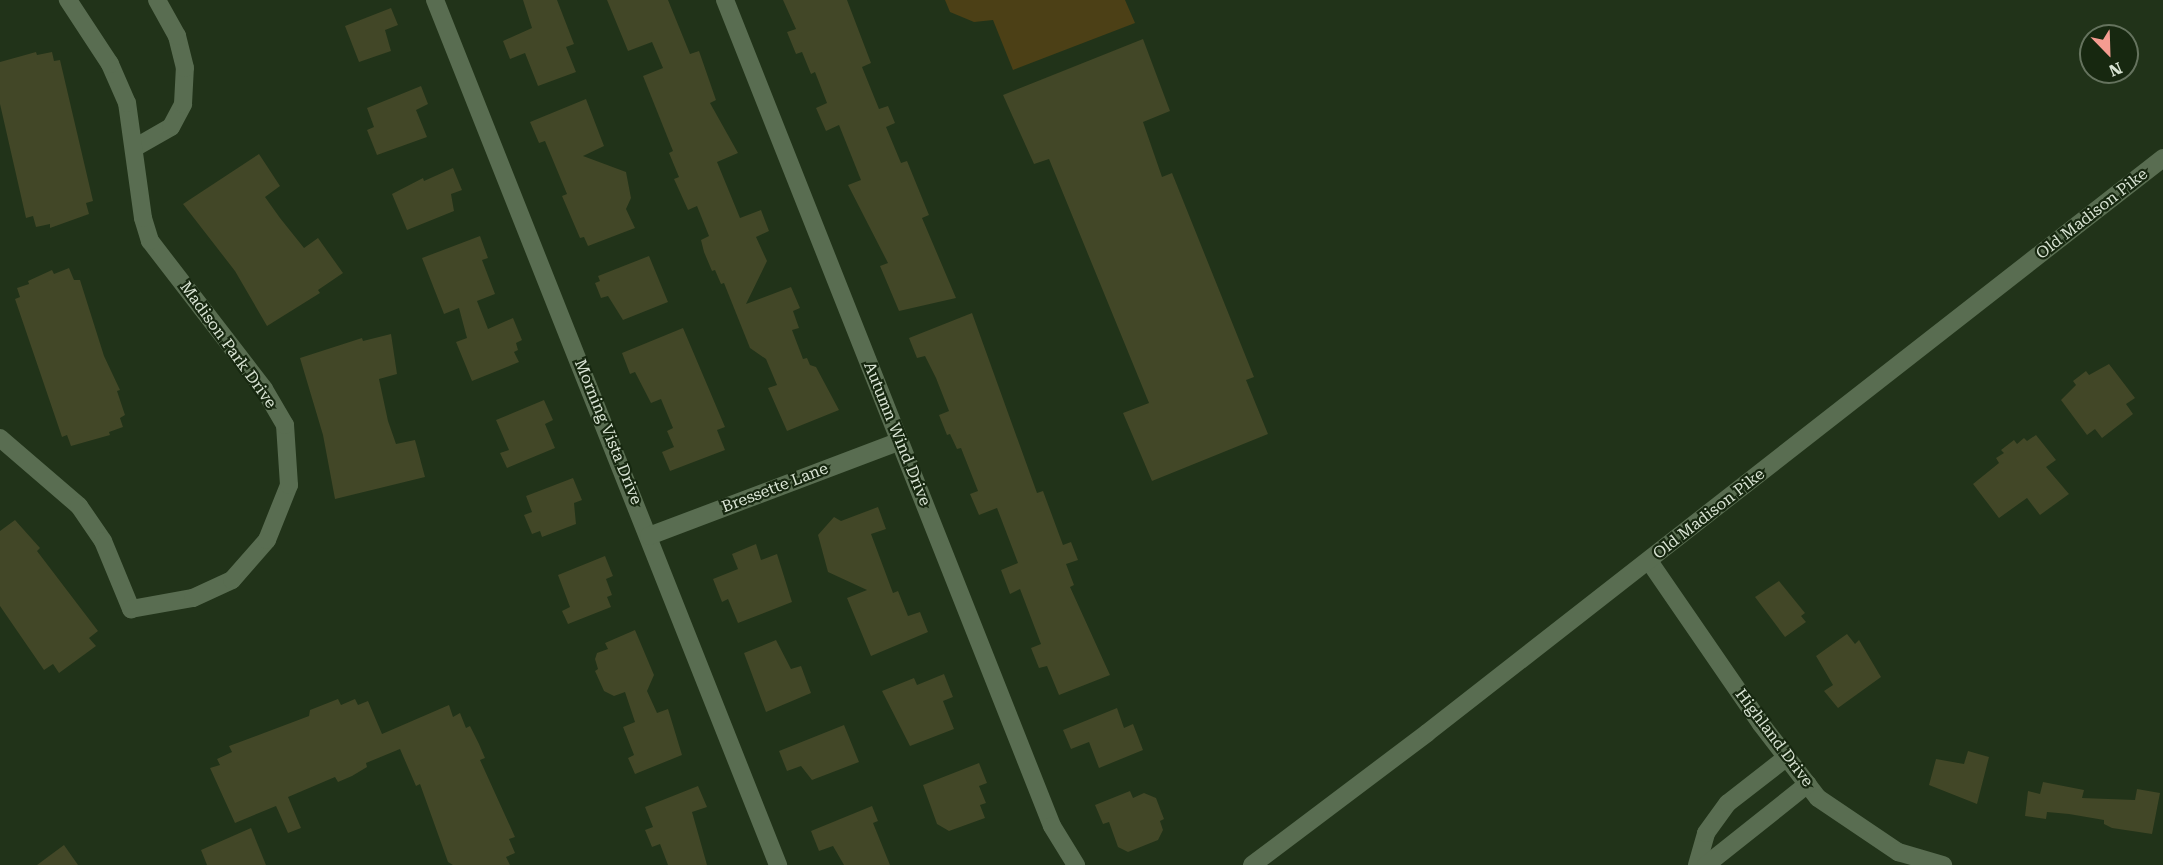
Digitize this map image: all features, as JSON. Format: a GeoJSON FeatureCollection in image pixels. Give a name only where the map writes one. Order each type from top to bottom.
{"type":"FeatureCollection","features":[{"type":"Feature","properties":{"kind":"street","name":"Madison Park Drive"},"geometry":{"type":"LineString","coordinates":[[3,446],[79,506],[103,542],[131,609],[192,598],[232,580],[267,540],[289,485],[285,425],[264,389],[150,241],[143,218],[136,147],[128,103],[110,64],[68,0]]}},
{"type":"Feature","properties":{"kind":"street"},"geometry":{"type":"LineString","coordinates":[[136,147],[171,127],[183,105],[185,68],[180,46],[157,0]]}},
{"type":"Feature","properties":{"kind":"street","name":"Morning Vista Drive"},"geometry":{"type":"LineString","coordinates":[[435,0],[778,865]]}},
{"type":"Feature","properties":{"kind":"street","name":"Autumn Wind Drive"},"geometry":{"type":"LineString","coordinates":[[725,0],[1052,826],[1076,865]]}},
{"type":"Feature","properties":{"kind":"street","name":"Old Madison Pike"},"geometry":{"type":"LineString","coordinates":[[1252,865],[1649,561],[2163,158]]}},
{"type":"Feature","properties":{"kind":"street","name":"Bressette Lane"},"geometry":{"type":"LineString","coordinates":[[649,536],[900,441]]}},
{"type":"Feature","properties":{"kind":"street","name":"Highland Drive"},"geometry":{"type":"LineString","coordinates":[[1649,561],[1818,798],[1859,829],[1898,852],[1943,865]]}},
{"type":"Feature","properties":{"kind":"street"},"geometry":{"type":"LineString","coordinates":[[1697,865],[1706,833],[1728,803],[1787,757]]}},
{"type":"Feature","properties":{"kind":"street"},"geometry":{"type":"LineString","coordinates":[[1706,865],[1808,784]]}},
{"type":"Feature","properties":{"kind":"shaded area"},"geometry":{"type":"Polygon","coordinates":[[[945,0],[1125,0],[1135,23],[1013,70],[993,20],[974,22],[950,12],[945,0]]]}},
{"type":"Feature","properties":{"kind":"building"},"geometry":{"type":"Polygon","coordinates":[[[523,0],[557,0],[574,44],[566,47],[576,72],[538,86],[525,53],[510,59],[503,41],[532,28],[523,0]]]}},
{"type":"Feature","properties":{"kind":"building"},"geometry":{"type":"Polygon","coordinates":[[[607,0],[668,0],[690,54],[699,51],[716,100],[710,103],[738,153],[717,162],[740,218],[761,210],[769,231],[756,237],[767,261],[746,304],[791,287],[800,308],[793,311],[799,328],[792,330],[803,359],[807,358],[810,365],[816,367],[839,410],[787,431],[768,388],[777,385],[766,359],[750,348],[724,283],[721,284],[715,270],[712,271],[704,252],[701,240],[709,236],[697,206],[688,210],[674,179],[679,177],[669,153],[673,151],[643,76],[663,68],[652,42],[628,51],[607,0]]]}},
{"type":"Feature","properties":{"kind":"building"},"geometry":{"type":"Polygon","coordinates":[[[783,0],[847,0],[871,63],[862,67],[879,109],[888,106],[895,123],[886,127],[901,163],[907,161],[929,215],[922,218],[956,298],[899,311],[880,266],[888,263],[848,185],[861,180],[839,125],[826,131],[816,108],[827,103],[815,72],[811,74],[802,52],[796,54],[787,32],[796,29],[783,0]]]}},
{"type":"Feature","properties":{"kind":"building"},"geometry":{"type":"Polygon","coordinates":[[[391,8],[398,25],[385,30],[391,51],[359,62],[345,26],[391,8]]]}},
{"type":"Feature","properties":{"kind":"building"},"geometry":{"type":"Polygon","coordinates":[[[1143,39],[1170,111],[1143,122],[1162,177],[1172,173],[1254,377],[1246,380],[1268,434],[1152,481],[1123,413],[1149,403],[1049,159],[1034,164],[1003,95],[1143,39]]]}},
{"type":"Feature","properties":{"kind":"building"},"geometry":{"type":"Polygon","coordinates":[[[36,52],[37,55],[52,52],[54,61],[60,60],[93,201],[86,203],[89,214],[50,228],[50,224],[36,227],[33,216],[26,218],[0,104],[0,62],[36,52]]]}},
{"type":"Feature","properties":{"kind":"building"},"geometry":{"type":"Polygon","coordinates":[[[421,86],[428,104],[416,110],[427,137],[377,155],[367,130],[374,127],[367,108],[421,86]]]}},
{"type":"Feature","properties":{"kind":"building"},"geometry":{"type":"Polygon","coordinates":[[[586,99],[604,146],[583,156],[626,172],[631,198],[626,209],[635,228],[588,246],[584,237],[580,238],[562,196],[567,194],[545,141],[539,143],[530,122],[586,99]]]}},
{"type":"Feature","properties":{"kind":"building"},"geometry":{"type":"Polygon","coordinates":[[[259,154],[280,186],[265,197],[304,248],[318,238],[343,273],[318,290],[320,293],[267,326],[235,271],[183,204],[259,154]]]}},
{"type":"Feature","properties":{"kind":"building"},"geometry":{"type":"Polygon","coordinates":[[[453,168],[462,190],[451,194],[454,211],[407,230],[392,194],[423,178],[424,181],[453,168]]]}},
{"type":"Feature","properties":{"kind":"building"},"geometry":{"type":"Polygon","coordinates":[[[480,236],[488,258],[482,260],[495,294],[477,301],[488,329],[513,318],[522,340],[516,343],[518,350],[514,352],[519,362],[472,381],[456,342],[467,338],[459,308],[444,314],[422,258],[480,236]]]}},
{"type":"Feature","properties":{"kind":"building"},"geometry":{"type":"Polygon","coordinates":[[[649,256],[668,302],[623,320],[608,296],[601,298],[595,283],[600,281],[598,276],[649,256]]]}},
{"type":"Feature","properties":{"kind":"building"},"geometry":{"type":"Polygon","coordinates":[[[69,268],[74,280],[80,280],[104,356],[120,390],[117,391],[125,415],[120,418],[123,427],[109,432],[110,435],[71,446],[67,435],[62,437],[15,299],[20,297],[17,288],[29,284],[28,281],[52,270],[54,274],[69,268]]]}},
{"type":"Feature","properties":{"kind":"building"},"geometry":{"type":"Polygon","coordinates":[[[972,313],[1037,493],[1043,491],[1063,545],[1071,542],[1078,560],[1066,564],[1074,585],[1070,587],[1110,675],[1059,695],[1047,666],[1039,668],[1031,648],[1041,644],[1020,589],[1010,594],[1001,570],[1018,563],[997,508],[979,515],[970,494],[978,491],[961,448],[957,449],[950,434],[947,435],[939,415],[949,411],[936,378],[925,356],[917,358],[909,338],[972,313]]]}},
{"type":"Feature","properties":{"kind":"building"},"geometry":{"type":"Polygon","coordinates":[[[683,328],[725,427],[717,430],[725,450],[670,471],[662,452],[674,447],[667,431],[673,428],[661,399],[651,403],[635,372],[630,374],[622,353],[683,328]]]}},
{"type":"Feature","properties":{"kind":"building"},"geometry":{"type":"Polygon","coordinates":[[[391,334],[397,374],[379,379],[388,421],[396,444],[415,440],[425,477],[335,499],[323,435],[300,358],[362,338],[363,341],[391,334]]]}},
{"type":"Feature","properties":{"kind":"building"},"geometry":{"type":"Polygon","coordinates":[[[2109,364],[2135,398],[2126,404],[2133,414],[2102,438],[2095,429],[2087,435],[2061,400],[2076,385],[2073,381],[2086,371],[2089,375],[2109,364]]]}},
{"type":"Feature","properties":{"kind":"building"},"geometry":{"type":"Polygon","coordinates":[[[544,400],[553,420],[545,424],[555,448],[507,468],[500,453],[509,450],[496,420],[544,400]]]}},
{"type":"Feature","properties":{"kind":"building"},"geometry":{"type":"Polygon","coordinates":[[[2036,435],[2056,460],[2046,467],[2069,494],[2040,515],[2027,498],[1999,518],[1973,484],[1999,463],[1996,458],[2004,453],[2001,450],[2014,440],[2017,444],[2024,438],[2027,441],[2036,435]]]}},
{"type":"Feature","properties":{"kind":"building"},"geometry":{"type":"Polygon","coordinates":[[[573,478],[582,500],[574,503],[576,524],[542,537],[540,531],[532,534],[524,515],[532,512],[526,496],[573,478]]]}},
{"type":"Feature","properties":{"kind":"building"},"geometry":{"type":"Polygon","coordinates":[[[878,507],[886,529],[871,534],[893,593],[898,591],[908,616],[920,612],[928,632],[871,656],[847,598],[867,590],[828,572],[818,535],[834,517],[841,521],[878,507]]]}},
{"type":"Feature","properties":{"kind":"building"},"geometry":{"type":"Polygon","coordinates":[[[15,520],[40,548],[37,551],[98,631],[89,638],[96,646],[59,673],[53,664],[44,670],[0,606],[0,531],[15,520]]]}},
{"type":"Feature","properties":{"kind":"building"},"geometry":{"type":"Polygon","coordinates":[[[756,544],[761,560],[777,554],[792,602],[738,623],[728,599],[722,602],[713,579],[738,569],[732,554],[756,544]]]}},
{"type":"Feature","properties":{"kind":"building"},"geometry":{"type":"Polygon","coordinates":[[[605,556],[613,576],[606,579],[612,595],[607,597],[611,607],[568,624],[562,611],[570,607],[558,575],[605,556]]]}},
{"type":"Feature","properties":{"kind":"building"},"geometry":{"type":"Polygon","coordinates":[[[1779,581],[1805,613],[1801,616],[1806,622],[1785,637],[1755,597],[1779,581]]]}},
{"type":"Feature","properties":{"kind":"building"},"geometry":{"type":"Polygon","coordinates":[[[635,630],[654,675],[647,691],[657,713],[668,709],[682,755],[635,774],[628,758],[634,755],[623,727],[635,722],[625,692],[614,696],[604,691],[595,671],[598,669],[595,659],[597,653],[608,649],[605,643],[635,630]]]}},
{"type":"Feature","properties":{"kind":"building"},"geometry":{"type":"Polygon","coordinates":[[[1847,634],[1855,644],[1859,640],[1881,677],[1838,708],[1824,691],[1833,685],[1816,656],[1847,634]]]}},
{"type":"Feature","properties":{"kind":"building"},"geometry":{"type":"Polygon","coordinates":[[[776,640],[791,669],[801,666],[811,693],[766,712],[744,653],[776,640]]]}},
{"type":"Feature","properties":{"kind":"building"},"geometry":{"type":"Polygon","coordinates":[[[944,674],[953,697],[943,701],[954,729],[910,746],[882,691],[914,678],[917,685],[944,674]]]}},
{"type":"Feature","properties":{"kind":"building"},"geometry":{"type":"Polygon","coordinates":[[[338,699],[341,705],[355,699],[358,705],[368,701],[382,734],[449,705],[453,717],[460,713],[466,728],[470,726],[479,744],[485,758],[480,760],[515,837],[509,839],[515,853],[506,857],[510,865],[453,865],[448,862],[420,784],[416,786],[400,749],[366,763],[367,767],[338,782],[335,777],[288,797],[301,828],[288,833],[276,806],[235,823],[210,768],[220,765],[217,759],[232,752],[229,746],[309,716],[310,710],[338,699]]]}},
{"type":"Feature","properties":{"kind":"building"},"geometry":{"type":"Polygon","coordinates":[[[1117,708],[1124,728],[1133,724],[1143,750],[1099,768],[1089,742],[1071,749],[1063,730],[1117,708]]]}},
{"type":"Feature","properties":{"kind":"building"},"geometry":{"type":"Polygon","coordinates":[[[844,725],[859,762],[812,780],[801,766],[787,771],[779,751],[844,725]]]}},
{"type":"Feature","properties":{"kind":"building"},"geometry":{"type":"Polygon","coordinates":[[[1968,751],[1989,757],[1977,804],[1929,785],[1936,759],[1964,764],[1968,751]]]}},
{"type":"Feature","properties":{"kind":"building"},"geometry":{"type":"Polygon","coordinates":[[[979,763],[987,783],[979,786],[986,803],[980,805],[985,818],[949,831],[937,824],[923,785],[979,763]]]}},
{"type":"Feature","properties":{"kind":"building"},"geometry":{"type":"Polygon","coordinates":[[[2043,782],[2084,790],[2082,798],[2135,800],[2137,789],[2160,793],[2152,834],[2112,828],[2104,824],[2104,820],[2069,814],[2047,812],[2046,819],[2025,816],[2028,791],[2040,794],[2043,782]]]}},
{"type":"Feature","properties":{"kind":"building"},"geometry":{"type":"Polygon","coordinates":[[[698,786],[707,807],[692,812],[707,865],[668,865],[660,844],[652,847],[645,830],[653,827],[645,807],[698,786]]]}},
{"type":"Feature","properties":{"kind":"building"},"geometry":{"type":"Polygon","coordinates":[[[1130,791],[1133,798],[1144,793],[1156,798],[1164,819],[1160,821],[1163,830],[1158,840],[1128,852],[1118,847],[1109,822],[1103,824],[1095,805],[1130,791]]]}},
{"type":"Feature","properties":{"kind":"building"},"geometry":{"type":"Polygon","coordinates":[[[872,806],[878,821],[873,823],[890,865],[844,865],[833,846],[819,851],[811,831],[872,806]]]}},
{"type":"Feature","properties":{"kind":"building"},"geometry":{"type":"Polygon","coordinates":[[[251,828],[266,865],[207,865],[201,850],[251,828]]]}},
{"type":"Feature","properties":{"kind":"building"},"geometry":{"type":"Polygon","coordinates":[[[64,845],[78,865],[37,865],[64,845]]]}}]}
